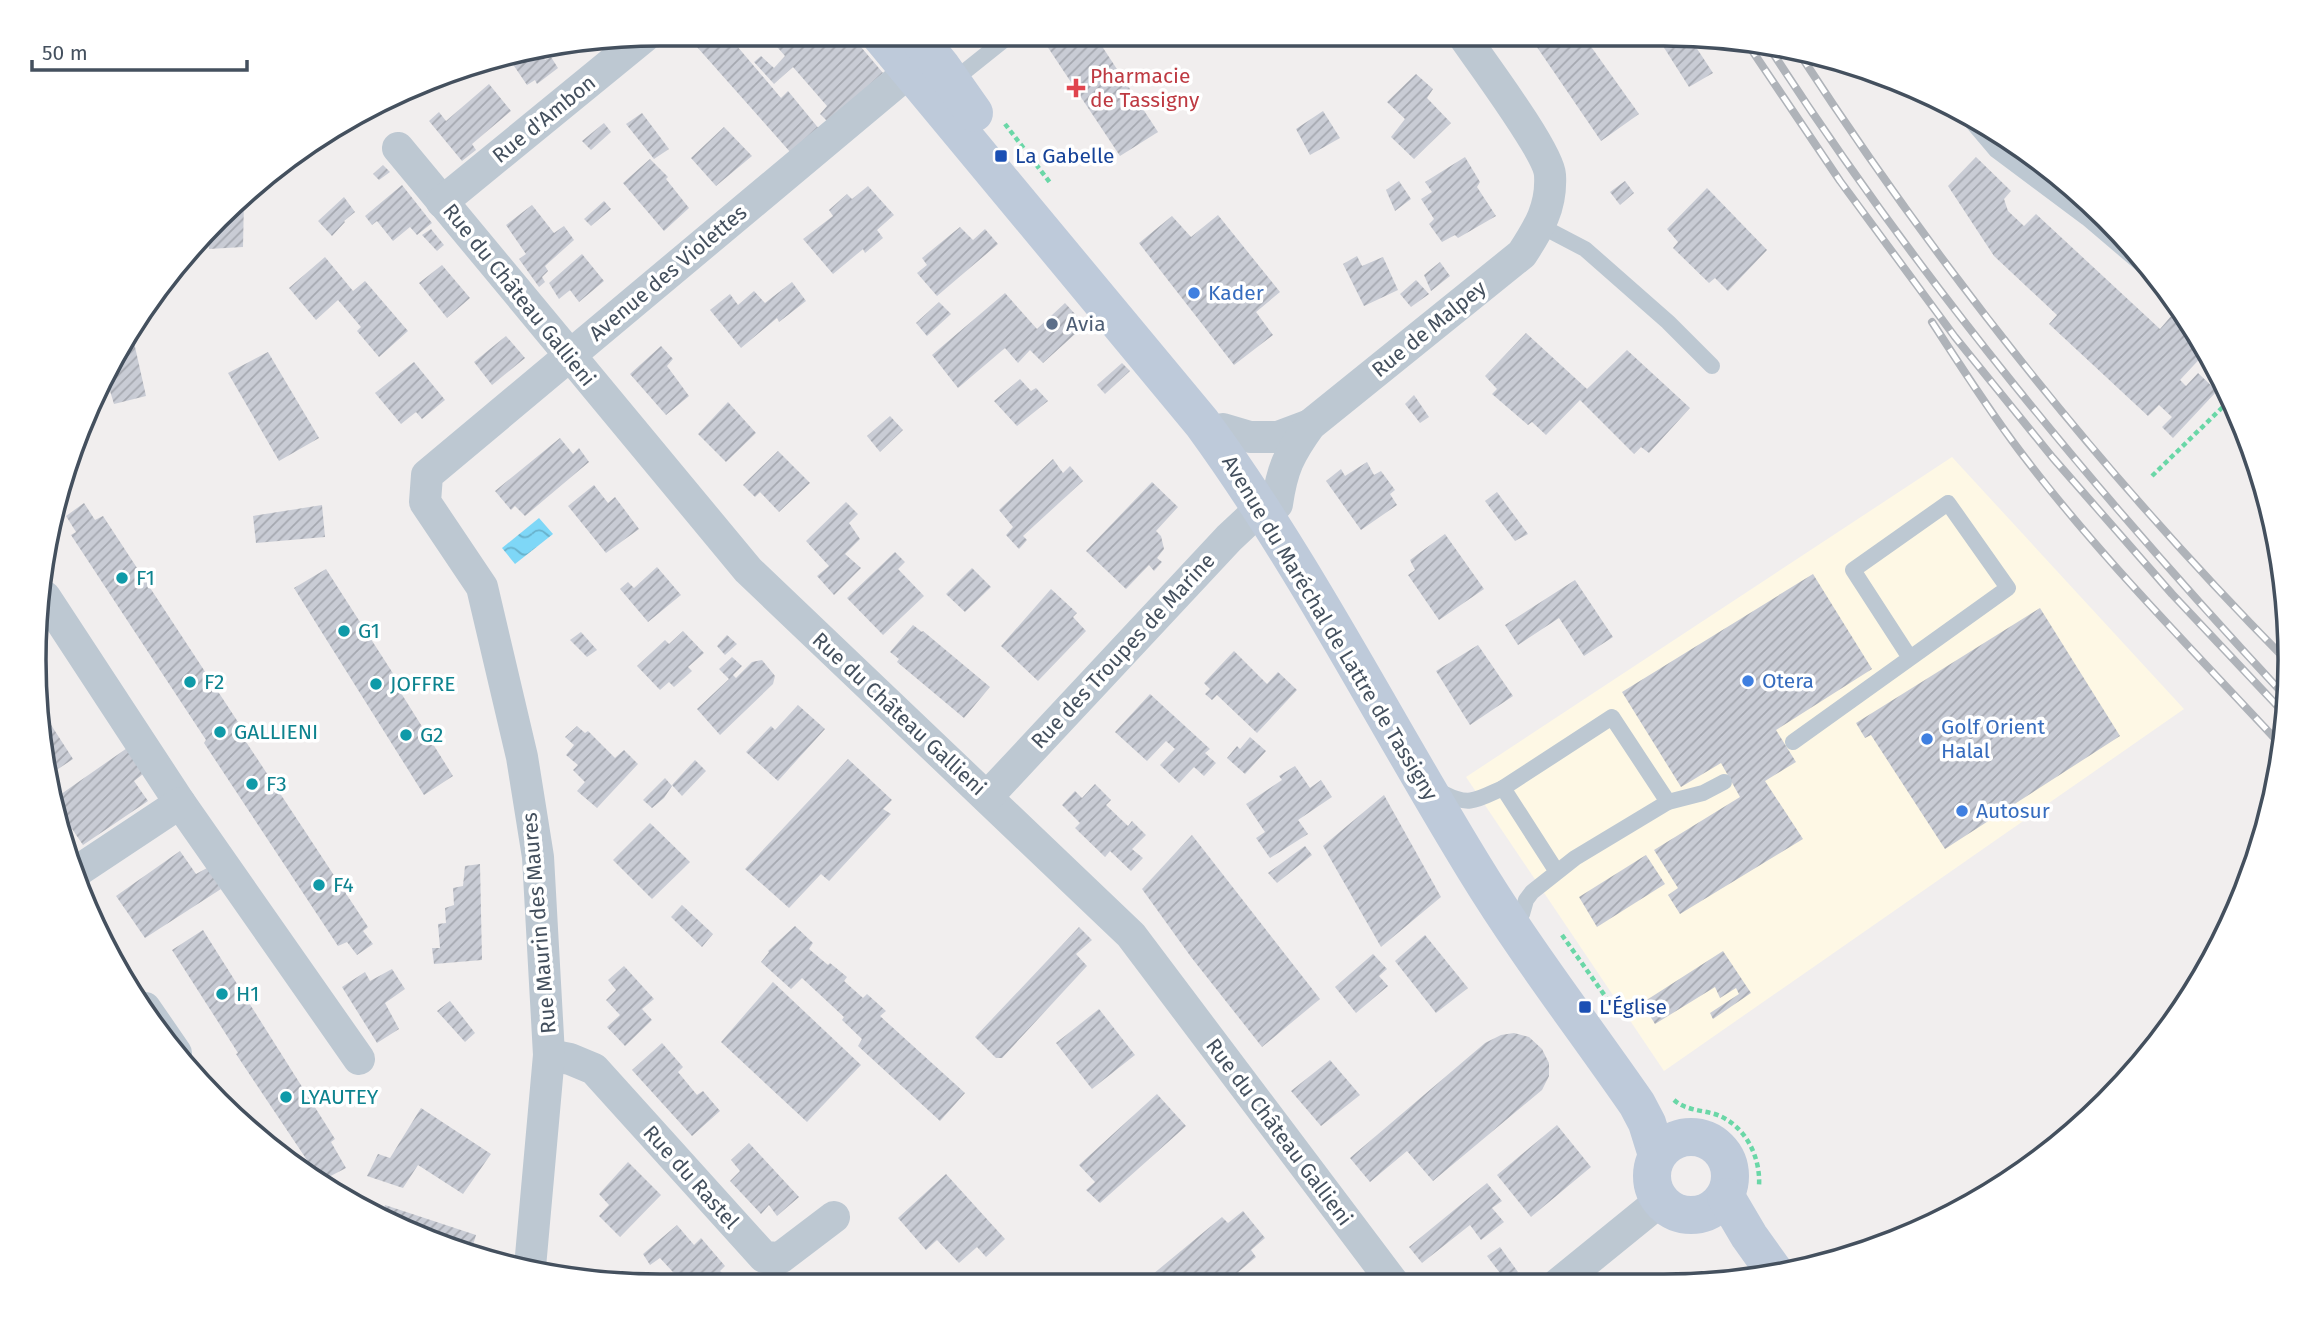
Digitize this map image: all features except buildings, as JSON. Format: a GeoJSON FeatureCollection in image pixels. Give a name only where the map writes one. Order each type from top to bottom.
{"type":"FeatureCollection","features":[{"type":"Feature","properties":{"kind":"main road","name":"Avenue du Maréchal de Lattre de Tassigny"},"geometry":{"type":"LineString","coordinates":[[889,46],[1269,506],[1445,794],[1538,920],[1550,959],[1651,1100],[1670,1146]]}},
{"type":"Feature","properties":{"kind":"main road","name":"Avenue du Maréchal de Lattre de Tassigny"},"geometry":{"type":"LineString","coordinates":[[924,46],[950,79],[1001,156],[1255,469],[1269,506],[1501,911],[1637,1104],[1647,1123],[1670,1146]]}},
{"type":"Feature","properties":{"kind":"main road"},"geometry":{"type":"LineString","coordinates":[[1729,1199],[1687,1216],[1672,1211],[1660,1201],[1653,1186],[1652,1170],[1670,1146],[1698,1137],[1713,1143],[1724,1153],[1730,1167],[1729,1199],[1737,1244],[1754,1266]]}},
{"type":"Feature","properties":{"kind":"main road"},"geometry":{"type":"LineString","coordinates":[[1729,1199],[1749,1236],[1770,1264]]}},
{"type":"Feature","properties":{"kind":"street"},"geometry":{"type":"LineString","coordinates":[[1470,46],[1531,135],[1550,172],[1549,198],[1541,226]]}},
{"type":"Feature","properties":{"kind":"street","name":"Rue d'Ambon"},"geometry":{"type":"LineString","coordinates":[[442,202],[632,47]]}},
{"type":"Feature","properties":{"kind":"street","name":"Avenue des Violettes"},"geometry":{"type":"LineString","coordinates":[[427,475],[910,71]]}},
{"type":"Feature","properties":{"kind":"street","name":"Rue du Château Gallieni"},"geometry":{"type":"LineString","coordinates":[[398,148],[748,570],[1131,935],[1386,1274]]}},
{"type":"Feature","properties":{"kind":"street","name":"Rue de Malpey"},"geometry":{"type":"LineString","coordinates":[[1269,506],[1292,450],[1310,425],[1522,254],[1541,226]]}},
{"type":"Feature","properties":{"kind":"street","name":"Rue de Malpey"},"geometry":{"type":"LineString","coordinates":[[1223,429],[1250,437],[1278,437],[1310,425]]}},
{"type":"Feature","properties":{"kind":"street","name":"Rue Maurin des Maures"},"geometry":{"type":"LineString","coordinates":[[427,475],[425,502],[482,587],[522,757],[538,857],[549,1055],[531,1260]]}},
{"type":"Feature","properties":{"kind":"street","name":"Rue des Troupes de Marine"},"geometry":{"type":"LineString","coordinates":[[987,797],[1228,538],[1269,506]]}},
{"type":"Feature","properties":{"kind":"street"},"geometry":{"type":"LineString","coordinates":[[49,603],[180,803],[359,1059]]}},
{"type":"Feature","properties":{"kind":"street"},"geometry":{"type":"LineString","coordinates":[[82,868],[180,803]]}},
{"type":"Feature","properties":{"kind":"street","name":"Rue du Rastel"},"geometry":{"type":"LineString","coordinates":[[549,1055],[570,1059],[594,1069],[764,1257],[780,1258],[834,1217]]}},
{"type":"Feature","properties":{"kind":"street"},"geometry":{"type":"LineString","coordinates":[[1570,1274],[1660,1201]]}},
{"type":"Feature","properties":{"kind":"lane"},"geometry":{"type":"LineString","coordinates":[[906,46],[943,81],[964,72],[996,46]]}},
{"type":"Feature","properties":{"kind":"lane"},"geometry":{"type":"LineString","coordinates":[[1985,137],[1996,150],[2107,235]]}},
{"type":"Feature","properties":{"kind":"lane"},"geometry":{"type":"LineString","coordinates":[[1541,226],[1585,250],[1713,366]]}},
{"type":"Feature","properties":{"kind":"lane"},"geometry":{"type":"LineString","coordinates":[[1793,742],[2008,588],[1948,503],[1853,570],[1910,658]]}},
{"type":"Feature","properties":{"kind":"lane"},"geometry":{"type":"LineString","coordinates":[[1445,794],[1458,801],[1472,802],[1503,788],[1612,717],[1668,802]]}},
{"type":"Feature","properties":{"kind":"lane"},"geometry":{"type":"LineString","coordinates":[[1538,920],[1526,900],[1532,892],[1575,858],[1668,802],[1703,793],[1724,782]]}},
{"type":"Feature","properties":{"kind":"lane"},"geometry":{"type":"LineString","coordinates":[[1503,788],[1557,872]]}},
{"type":"Feature","properties":{"kind":"path"},"geometry":{"type":"LineString","coordinates":[[1003,122],[1058,194]]}},
{"type":"Feature","properties":{"kind":"path"},"geometry":{"type":"LineString","coordinates":[[2152,475],[2223,407]]}},
{"type":"Feature","properties":{"kind":"path"},"geometry":{"type":"LineString","coordinates":[[1538,920],[1615,1011]]}},
{"type":"Feature","properties":{"kind":"path"},"geometry":{"type":"LineString","coordinates":[[1670,1095],[1676,1103],[1714,1114],[1744,1134],[1754,1151],[1760,1173],[1729,1199]]}},
{"type":"Feature","properties":{"kind":"shaded area"},"geometry":{"type":"Polygon","coordinates":[[[1952,457],[2184,709],[1664,1071],[1466,777],[1952,457]]]}},
{"type":"Feature","properties":{"kind":"water"},"geometry":{"type":"Polygon","coordinates":[[[539,518],[553,534],[515,564],[502,548],[539,518]]]}},
{"type":"Feature","properties":{"kind":"railway"},"geometry":{"type":"LineString","coordinates":[[1753,52],[1840,181],[1955,337],[2053,458],[2172,594],[2276,704]]}},
{"type":"Feature","properties":{"kind":"railway"},"geometry":{"type":"LineString","coordinates":[[1775,56],[1887,219],[2013,384],[2147,543],[2277,687]]}},
{"type":"Feature","properties":{"kind":"railway"},"geometry":{"type":"LineString","coordinates":[[1805,62],[1910,214],[2029,370],[2155,520],[2278,651]]}},
{"type":"Feature","properties":{"kind":"railway"},"geometry":{"type":"LineString","coordinates":[[1932,322],[1996,419],[2049,489],[2146,601],[2272,736]]}},
{"type":"Feature","properties":{"kind":"place","name":"Pharmacie de Tassigny"},"geometry":{"type":"Point","coordinates":[1076,88]}},
{"type":"Feature","properties":{"kind":"place","name":"La Gabelle"},"geometry":{"type":"Point","coordinates":[1001,156]}},
{"type":"Feature","properties":{"kind":"place","name":"Kader"},"geometry":{"type":"Point","coordinates":[1194,293]}},
{"type":"Feature","properties":{"kind":"place","name":"Avia"},"geometry":{"type":"Point","coordinates":[1052,324]}},
{"type":"Feature","properties":{"kind":"place","name":"F1"},"geometry":{"type":"Point","coordinates":[122,578]}},
{"type":"Feature","properties":{"kind":"place","name":"G1"},"geometry":{"type":"Point","coordinates":[344,631]}},
{"type":"Feature","properties":{"kind":"place","name":"Otera"},"geometry":{"type":"Point","coordinates":[1748,681]}},
{"type":"Feature","properties":{"kind":"place","name":"F2"},"geometry":{"type":"Point","coordinates":[190,682]}},
{"type":"Feature","properties":{"kind":"place","name":"JOFFRE"},"geometry":{"type":"Point","coordinates":[376,684]}},
{"type":"Feature","properties":{"kind":"place","name":"GALLIENI"},"geometry":{"type":"Point","coordinates":[220,732]}},
{"type":"Feature","properties":{"kind":"place","name":"G2"},"geometry":{"type":"Point","coordinates":[406,735]}},
{"type":"Feature","properties":{"kind":"place","name":"Golf Orient Halal"},"geometry":{"type":"Point","coordinates":[1927,739]}},
{"type":"Feature","properties":{"kind":"place","name":"F3"},"geometry":{"type":"Point","coordinates":[252,784]}},
{"type":"Feature","properties":{"kind":"place","name":"Autosur"},"geometry":{"type":"Point","coordinates":[1962,811]}},
{"type":"Feature","properties":{"kind":"place","name":"F4"},"geometry":{"type":"Point","coordinates":[319,885]}},
{"type":"Feature","properties":{"kind":"place","name":"H1"},"geometry":{"type":"Point","coordinates":[222,994]}},
{"type":"Feature","properties":{"kind":"place","name":"L'Église"},"geometry":{"type":"Point","coordinates":[1585,1007]}},
{"type":"Feature","properties":{"kind":"place","name":"LYAUTEY"},"geometry":{"type":"Point","coordinates":[286,1097]}}]}
